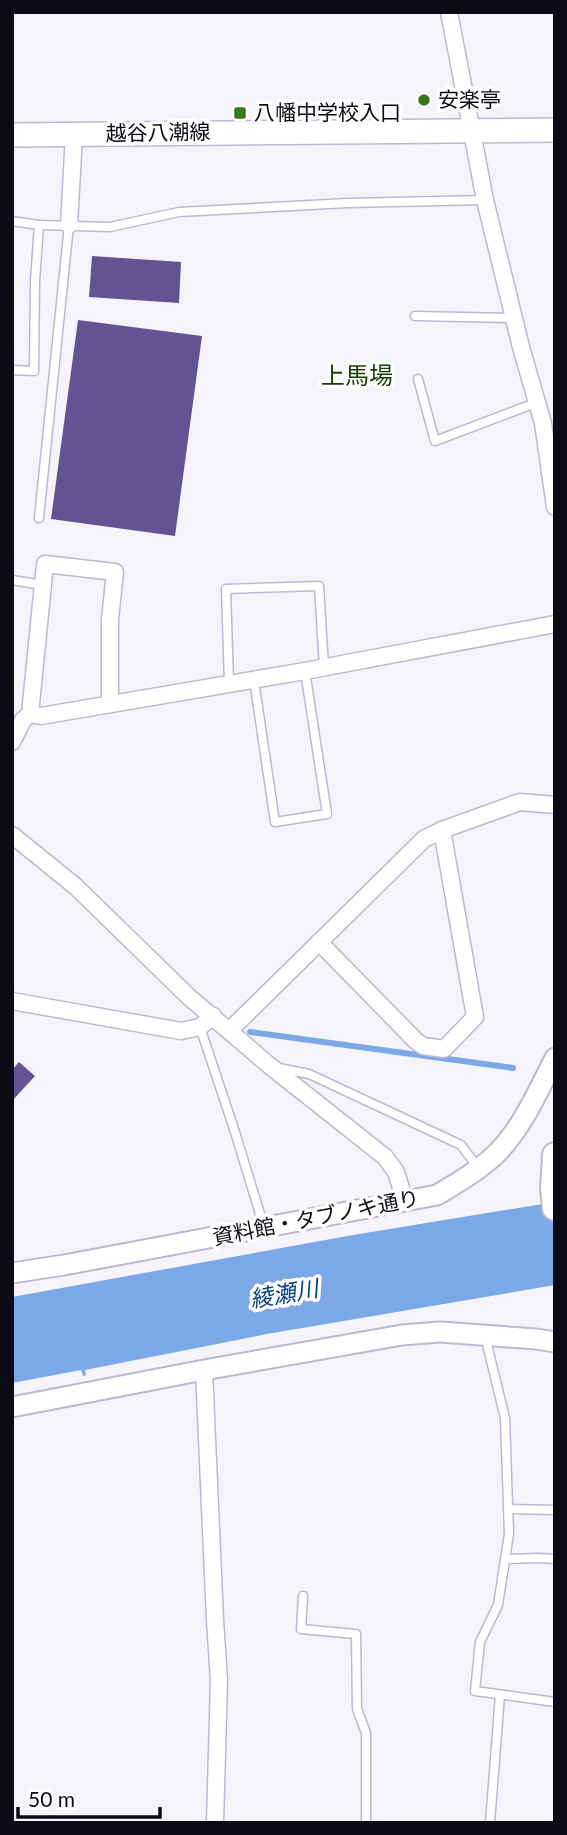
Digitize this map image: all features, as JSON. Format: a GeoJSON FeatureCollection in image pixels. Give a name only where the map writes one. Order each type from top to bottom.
{"type":"FeatureCollection","features":[{"type":"Feature","properties":{"kind":"main road","name":"越谷八潮線"},"geometry":{"type":"LineString","coordinates":[[12,135],[555,130]]}},
{"type":"Feature","properties":{"kind":"main road"},"geometry":{"type":"LineString","coordinates":[[554,1157],[555,1208]]}},
{"type":"Feature","properties":{"kind":"street"},"geometry":{"type":"LineString","coordinates":[[449,12],[485,200],[543,423],[555,507]]}},
{"type":"Feature","properties":{"kind":"street"},"geometry":{"type":"LineString","coordinates":[[69,225],[74,134]]}},
{"type":"Feature","properties":{"kind":"street"},"geometry":{"type":"LineString","coordinates":[[12,742],[23,720],[30,714],[45,564],[115,572],[110,619],[110,704]]}},
{"type":"Feature","properties":{"kind":"street"},"geometry":{"type":"LineString","coordinates":[[30,714],[41,716],[254,680],[555,624]]}},
{"type":"Feature","properties":{"kind":"street"},"geometry":{"type":"LineString","coordinates":[[230,1030],[424,839],[520,802],[555,805]]}},
{"type":"Feature","properties":{"kind":"street"},"geometry":{"type":"LineString","coordinates":[[319,942],[416,1041],[423,1046],[444,1049],[475,1017],[443,830]]}},
{"type":"Feature","properties":{"kind":"street"},"geometry":{"type":"LineString","coordinates":[[12,835],[75,886],[189,997],[270,1066],[385,1157],[396,1172],[405,1201]]}},
{"type":"Feature","properties":{"kind":"street"},"geometry":{"type":"LineString","coordinates":[[13,1003],[181,1031],[200,1027],[213,1016]]}},
{"type":"Feature","properties":{"kind":"street","name":"資料館・タブノキ通り"},"geometry":{"type":"LineString","coordinates":[[12,1273],[437,1195],[479,1169],[497,1153],[517,1129],[555,1058]]}},
{"type":"Feature","properties":{"kind":"street"},"geometry":{"type":"LineString","coordinates":[[12,1407],[402,1335],[440,1332],[555,1342]]}},
{"type":"Feature","properties":{"kind":"street"},"geometry":{"type":"LineString","coordinates":[[204,1370],[219,1680],[215,1823]]}},
{"type":"Feature","properties":{"kind":"lane"},"geometry":{"type":"LineString","coordinates":[[12,220],[39,225],[110,227],[179,212],[348,203],[485,200]]}},
{"type":"Feature","properties":{"kind":"lane"},"geometry":{"type":"LineString","coordinates":[[12,370],[34,371],[39,225]]}},
{"type":"Feature","properties":{"kind":"lane"},"geometry":{"type":"LineString","coordinates":[[39,518],[69,225]]}},
{"type":"Feature","properties":{"kind":"lane"},"geometry":{"type":"LineString","coordinates":[[415,316],[514,318]]}},
{"type":"Feature","properties":{"kind":"lane"},"geometry":{"type":"LineString","coordinates":[[418,379],[435,442],[538,402]]}},
{"type":"Feature","properties":{"kind":"lane"},"geometry":{"type":"LineString","coordinates":[[12,580],[42,585]]}},
{"type":"Feature","properties":{"kind":"lane"},"geometry":{"type":"LineString","coordinates":[[229,683],[226,589],[319,586],[324,667]]}},
{"type":"Feature","properties":{"kind":"lane"},"geometry":{"type":"LineString","coordinates":[[254,680],[275,822],[327,814],[305,671]]}},
{"type":"Feature","properties":{"kind":"lane"},"geometry":{"type":"LineString","coordinates":[[200,1027],[264,1227]]}},
{"type":"Feature","properties":{"kind":"lane"},"geometry":{"type":"LineString","coordinates":[[270,1066],[309,1074],[461,1145],[479,1169]]}},
{"type":"Feature","properties":{"kind":"lane"},"geometry":{"type":"LineString","coordinates":[[485,1336],[505,1418],[509,1534],[498,1605],[480,1642],[475,1691],[555,1702]]}},
{"type":"Feature","properties":{"kind":"lane"},"geometry":{"type":"LineString","coordinates":[[509,1509],[555,1510]]}},
{"type":"Feature","properties":{"kind":"lane"},"geometry":{"type":"LineString","coordinates":[[506,1559],[555,1559]]}},
{"type":"Feature","properties":{"kind":"lane"},"geometry":{"type":"LineString","coordinates":[[303,1596],[301,1629],[356,1633],[356,1709],[366,1732],[366,1823],[374,1823]]}},
{"type":"Feature","properties":{"kind":"lane"},"geometry":{"type":"LineString","coordinates":[[490,1823],[500,1695]]}},
{"type":"Feature","properties":{"kind":"water","name":"綾瀬川"},"geometry":{"type":"Polygon","coordinates":[[[555,1202],[555,1285],[267,1334],[85,1370],[86,1375],[83,1376],[81,1370],[12,1383],[12,1297],[353,1235],[555,1202]]]}},
{"type":"Feature","properties":{"kind":"building"},"geometry":{"type":"Polygon","coordinates":[[[92,256],[181,262],[179,303],[89,297],[92,256]]]}},
{"type":"Feature","properties":{"kind":"building"},"geometry":{"type":"Polygon","coordinates":[[[78,320],[202,336],[175,536],[51,519],[78,320]]]}},
{"type":"Feature","properties":{"kind":"building"},"geometry":{"type":"Polygon","coordinates":[[[19,1062],[35,1076],[12,1101],[12,1070],[19,1062]]]}},
{"type":"Feature","properties":{"kind":"waterway"},"geometry":{"type":"LineString","coordinates":[[250,1032],[513,1068]]}},
{"type":"Feature","properties":{"kind":"place","name":"安楽亭"},"geometry":{"type":"Point","coordinates":[424,100]}},
{"type":"Feature","properties":{"kind":"place","name":"八幡中学校入口"},"geometry":{"type":"Point","coordinates":[240,113]}},
{"type":"Feature","properties":{"kind":"district","name":"上馬場"},"geometry":{"type":"Point","coordinates":[357,376]}}]}
